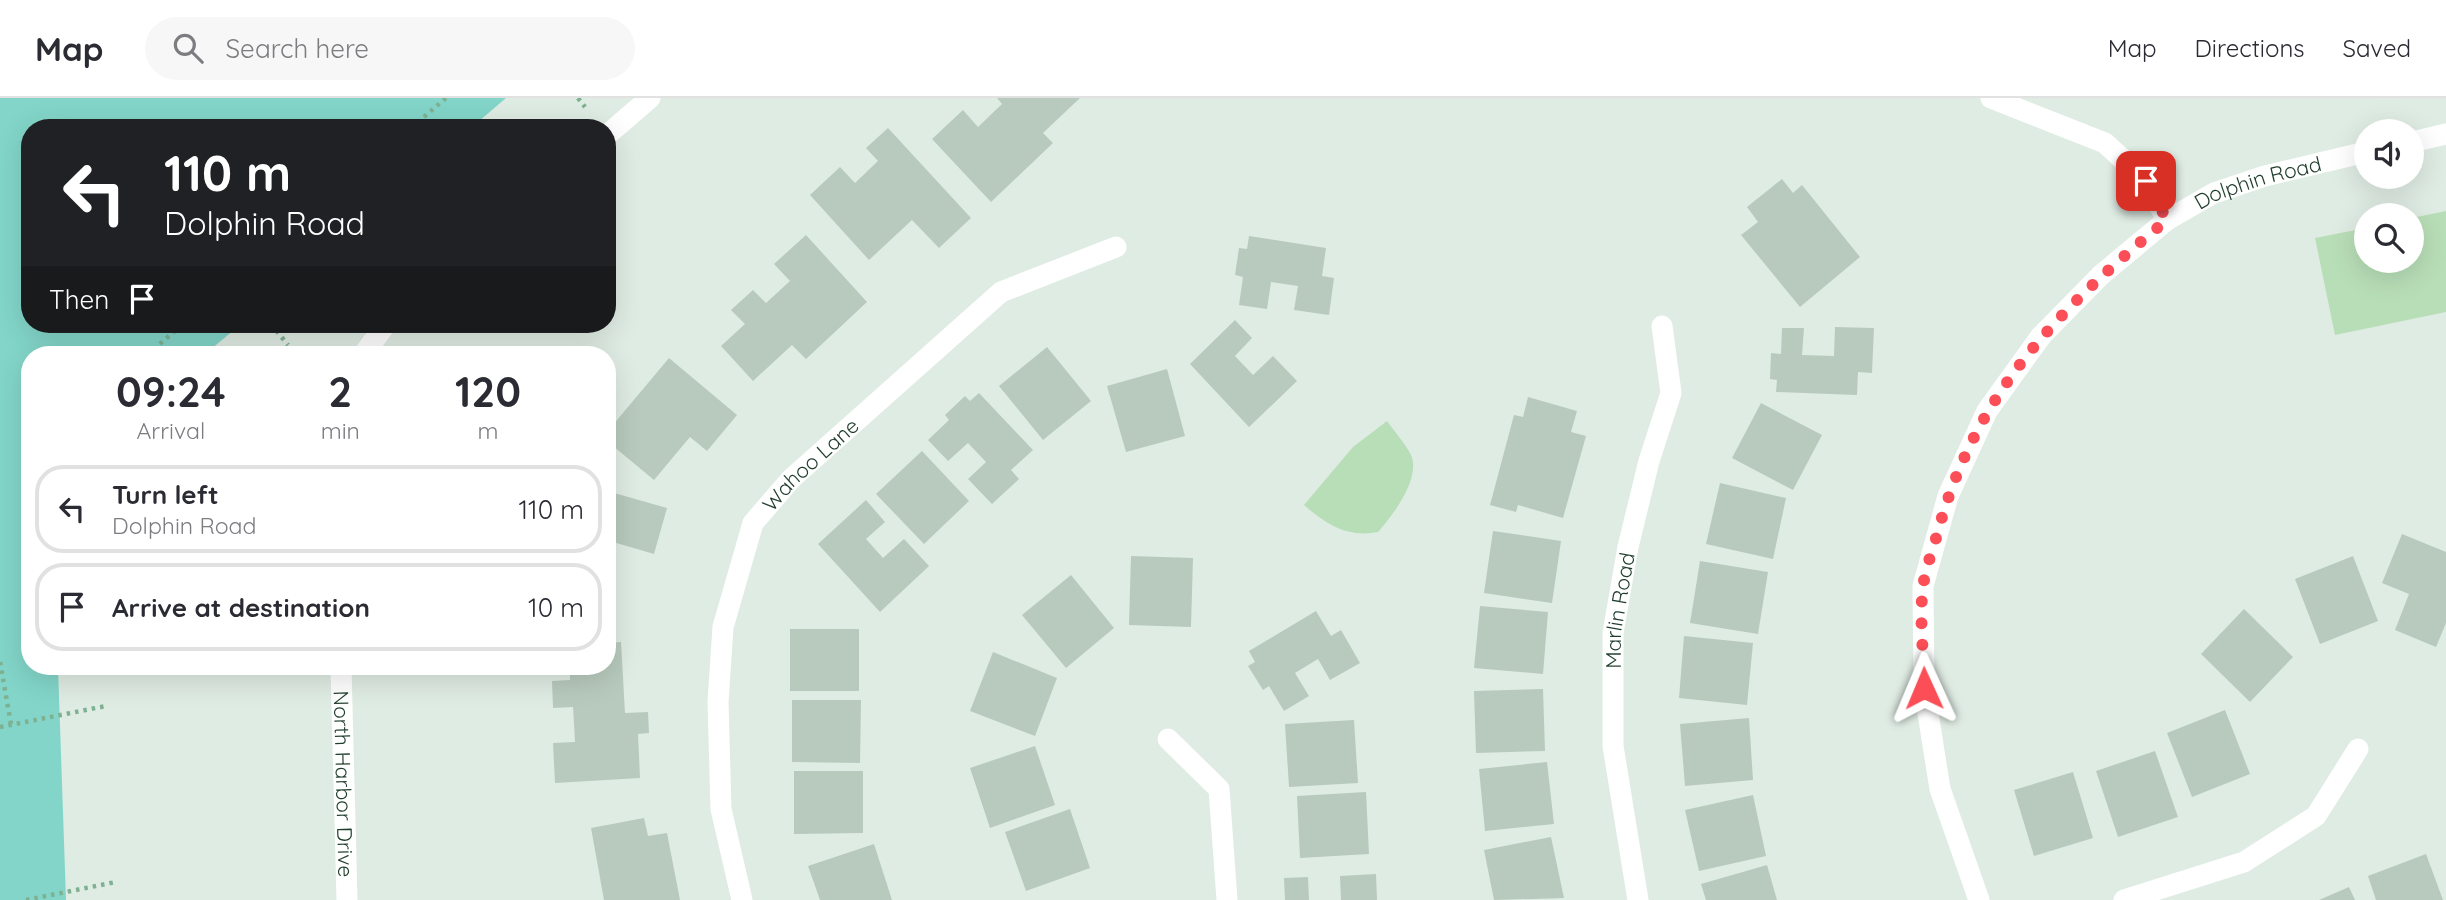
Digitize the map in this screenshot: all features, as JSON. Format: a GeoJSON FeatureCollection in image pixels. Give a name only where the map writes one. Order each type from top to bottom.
{"type":"FeatureCollection","features":[{"type":"Feature","properties":{"kind":"street"},"geometry":{"type":"LineString","coordinates":[[616,127],[650,98]]}},
{"type":"Feature","properties":{"kind":"street"},"geometry":{"type":"LineString","coordinates":[[1991,98],[2105,143],[2146,181],[2167,220]]}},
{"type":"Feature","properties":{"kind":"street"},"geometry":{"type":"LineString","coordinates":[[2424,139],[2446,134]]}},
{"type":"Feature","properties":{"kind":"street","name":"Dolphin Road"},"geometry":{"type":"LineString","coordinates":[[1979,900],[1940,789],[1924,688],[1923,586],[1948,496],[1987,411],[2041,335],[2101,275],[2167,220],[2214,193],[2264,176],[2354,155]]}},
{"type":"Feature","properties":{"kind":"street","name":"Wahoo Lane"},"geometry":{"type":"LineString","coordinates":[[741,900],[722,809],[718,702],[723,627],[753,523],[791,479],[1002,292],[1116,247]]}},
{"type":"Feature","properties":{"kind":"street","name":"Marlin Road"},"geometry":{"type":"LineString","coordinates":[[1638,900],[1613,746],[1613,633],[1628,547],[1649,461],[1671,393],[1662,326]]}},
{"type":"Feature","properties":{"kind":"street","name":"North Harbor Drive"},"geometry":{"type":"LineString","coordinates":[[341,675],[347,900]]}},
{"type":"Feature","properties":{"kind":"street"},"geometry":{"type":"LineString","coordinates":[[1168,739],[1219,789],[1227,900]]}},
{"type":"Feature","properties":{"kind":"street"},"geometry":{"type":"LineString","coordinates":[[2124,900],[2244,862],[2316,816],[2358,749]]}},
{"type":"Feature","properties":{"kind":"path"},"geometry":{"type":"LineString","coordinates":[[422,119],[446,98]]}},
{"type":"Feature","properties":{"kind":"path"},"geometry":{"type":"LineString","coordinates":[[578,98],[585,107]]}},
{"type":"Feature","properties":{"kind":"path"},"geometry":{"type":"LineString","coordinates":[[157,346],[172,333]]}},
{"type":"Feature","properties":{"kind":"path"},"geometry":{"type":"LineString","coordinates":[[278,333],[288,345]]}},
{"type":"Feature","properties":{"kind":"path"},"geometry":{"type":"LineString","coordinates":[[0,663],[11,724]]}},
{"type":"Feature","properties":{"kind":"path"},"geometry":{"type":"LineString","coordinates":[[0,727],[106,706]]}},
{"type":"Feature","properties":{"kind":"path"},"geometry":{"type":"LineString","coordinates":[[26,900],[116,882]]}},
{"type":"Feature","properties":{"kind":"green space"},"geometry":{"type":"Polygon","coordinates":[[[2446,211],[2446,312],[2335,335],[2315,238],[2354,230],[2354,273],[2424,273],[2424,216],[2446,211]]]}},
{"type":"Feature","properties":{"kind":"green space"},"geometry":{"type":"Polygon","coordinates":[[[1387,421],[1410,453],[1413,473],[1404,495],[1378,532],[1356,533],[1338,528],[1304,505],[1353,447],[1387,421]]]}},
{"type":"Feature","properties":{"kind":"water"},"geometry":{"type":"Polygon","coordinates":[[[0,98],[506,98],[482,119],[21,119],[21,333],[230,333],[215,346],[21,346],[21,675],[58,675],[66,900],[0,900],[0,98]]]}},
{"type":"Feature","properties":{"kind":"building"},"geometry":{"type":"Polygon","coordinates":[[[997,98],[1080,98],[1043,133],[1053,143],[991,202],[932,139],[963,110],[978,127],[1002,104],[997,98]]]}},
{"type":"Feature","properties":{"kind":"building"},"geometry":{"type":"Polygon","coordinates":[[[888,128],[971,218],[939,248],[912,220],[869,260],[810,195],[840,167],[855,183],[878,161],[866,148],[888,128]]]}},
{"type":"Feature","properties":{"kind":"building"},"geometry":{"type":"Polygon","coordinates":[[[1782,179],[1793,193],[1802,185],[1860,257],[1800,307],[1741,235],[1758,222],[1747,207],[1782,179]]]}},
{"type":"Feature","properties":{"kind":"building"},"geometry":{"type":"Polygon","coordinates":[[[806,235],[867,302],[806,359],[792,345],[753,381],[721,346],[745,324],[731,310],[753,290],[766,303],[790,281],[774,264],[806,235]]]}},
{"type":"Feature","properties":{"kind":"building"},"geometry":{"type":"Polygon","coordinates":[[[1249,236],[1326,248],[1322,276],[1334,278],[1329,315],[1294,310],[1298,286],[1271,282],[1267,309],[1239,305],[1243,277],[1235,275],[1239,248],[1247,249],[1249,236]]]}},
{"type":"Feature","properties":{"kind":"building"},"geometry":{"type":"Polygon","coordinates":[[[1235,320],[1252,338],[1235,356],[1253,375],[1273,356],[1297,381],[1249,427],[1190,364],[1235,320]]]}},
{"type":"Feature","properties":{"kind":"building"},"geometry":{"type":"Polygon","coordinates":[[[1835,327],[1874,328],[1872,373],[1858,372],[1857,395],[1776,392],[1777,380],[1770,379],[1771,353],[1781,354],[1782,328],[1804,328],[1802,355],[1834,356],[1835,327]]]}},
{"type":"Feature","properties":{"kind":"building"},"geometry":{"type":"Polygon","coordinates":[[[1047,347],[1091,401],[1043,440],[999,386],[1047,347]]]}},
{"type":"Feature","properties":{"kind":"building"},"geometry":{"type":"Polygon","coordinates":[[[669,358],[737,415],[707,451],[690,437],[654,480],[616,448],[616,421],[669,358]]]}},
{"type":"Feature","properties":{"kind":"building"},"geometry":{"type":"Polygon","coordinates":[[[1167,369],[1185,436],[1126,452],[1107,386],[1167,369]]]}},
{"type":"Feature","properties":{"kind":"building"},"geometry":{"type":"Polygon","coordinates":[[[979,393],[1033,450],[1011,470],[1019,479],[992,504],[968,479],[986,462],[968,443],[948,461],[928,440],[949,420],[945,415],[965,396],[970,401],[979,393]]]}},
{"type":"Feature","properties":{"kind":"building"},"geometry":{"type":"Polygon","coordinates":[[[1528,397],[1577,411],[1571,432],[1586,436],[1563,518],[1518,505],[1516,512],[1490,505],[1514,415],[1523,417],[1528,397]]]}},
{"type":"Feature","properties":{"kind":"building"},"geometry":{"type":"Polygon","coordinates":[[[1761,403],[1822,435],[1793,490],[1732,458],[1761,403]]]}},
{"type":"Feature","properties":{"kind":"building"},"geometry":{"type":"Polygon","coordinates":[[[922,451],[969,501],[924,544],[876,494],[922,451]]]}},
{"type":"Feature","properties":{"kind":"building"},"geometry":{"type":"Polygon","coordinates":[[[1720,483],[1786,498],[1773,559],[1706,544],[1720,483]]]}},
{"type":"Feature","properties":{"kind":"building"},"geometry":{"type":"Polygon","coordinates":[[[616,494],[667,508],[654,554],[616,543],[616,494]]]}},
{"type":"Feature","properties":{"kind":"building"},"geometry":{"type":"Polygon","coordinates":[[[866,500],[885,522],[866,539],[883,558],[904,539],[929,566],[880,612],[818,544],[866,500]]]}},
{"type":"Feature","properties":{"kind":"building"},"geometry":{"type":"Polygon","coordinates":[[[1493,531],[1561,541],[1552,603],[1484,593],[1493,531]]]}},
{"type":"Feature","properties":{"kind":"building"},"geometry":{"type":"Polygon","coordinates":[[[2402,534],[2446,552],[2446,623],[2436,647],[2395,630],[2409,594],[2382,583],[2402,534]]]}},
{"type":"Feature","properties":{"kind":"building"},"geometry":{"type":"Polygon","coordinates":[[[1131,556],[1193,558],[1191,627],[1129,625],[1131,556]]]}},
{"type":"Feature","properties":{"kind":"building"},"geometry":{"type":"Polygon","coordinates":[[[2353,556],[2378,621],[2320,644],[2295,579],[2353,556]]]}},
{"type":"Feature","properties":{"kind":"building"},"geometry":{"type":"Polygon","coordinates":[[[1700,561],[1768,572],[1758,634],[1690,623],[1700,561]]]}},
{"type":"Feature","properties":{"kind":"building"},"geometry":{"type":"Polygon","coordinates":[[[1071,575],[1114,628],[1066,668],[1022,615],[1071,575]]]}},
{"type":"Feature","properties":{"kind":"building"},"geometry":{"type":"Polygon","coordinates":[[[1480,606],[1548,612],[1543,674],[1474,668],[1480,606]]]}},
{"type":"Feature","properties":{"kind":"building"},"geometry":{"type":"Polygon","coordinates":[[[2244,609],[2293,657],[2250,702],[2201,654],[2244,609]]]}},
{"type":"Feature","properties":{"kind":"building"},"geometry":{"type":"Polygon","coordinates":[[[1316,611],[1331,636],[1341,630],[1360,663],[1330,680],[1318,659],[1295,673],[1309,696],[1284,711],[1269,686],[1263,690],[1248,666],[1255,662],[1249,651],[1316,611]]]}},
{"type":"Feature","properties":{"kind":"building"},"geometry":{"type":"Polygon","coordinates":[[[790,629],[859,629],[859,691],[790,691],[790,629]]]}},
{"type":"Feature","properties":{"kind":"building"},"geometry":{"type":"Polygon","coordinates":[[[1684,636],[1753,643],[1747,705],[1679,698],[1684,636]]]}},
{"type":"Feature","properties":{"kind":"building"},"geometry":{"type":"Polygon","coordinates":[[[616,642],[621,642],[625,713],[648,712],[649,733],[638,734],[640,778],[555,783],[553,743],[575,742],[573,707],[553,708],[552,681],[570,680],[570,675],[616,675],[616,642]]]}},
{"type":"Feature","properties":{"kind":"building"},"geometry":{"type":"Polygon","coordinates":[[[993,652],[1057,678],[1035,736],[970,711],[993,652]]]}},
{"type":"Feature","properties":{"kind":"building"},"geometry":{"type":"Polygon","coordinates":[[[1543,689],[1545,751],[1476,753],[1474,691],[1543,689]]]}},
{"type":"Feature","properties":{"kind":"building"},"geometry":{"type":"Polygon","coordinates":[[[792,700],[861,700],[860,763],[792,762],[792,700]]]}},
{"type":"Feature","properties":{"kind":"building"},"geometry":{"type":"Polygon","coordinates":[[[2225,710],[2250,774],[2192,797],[2167,733],[2225,710]]]}},
{"type":"Feature","properties":{"kind":"building"},"geometry":{"type":"Polygon","coordinates":[[[1749,718],[1753,780],[1685,786],[1680,724],[1749,718]]]}},
{"type":"Feature","properties":{"kind":"building"},"geometry":{"type":"Polygon","coordinates":[[[1354,720],[1358,783],[1289,787],[1285,724],[1354,720]]]}},
{"type":"Feature","properties":{"kind":"building"},"geometry":{"type":"Polygon","coordinates":[[[1035,746],[1055,805],[990,828],[970,768],[1035,746]]]}},
{"type":"Feature","properties":{"kind":"building"},"geometry":{"type":"Polygon","coordinates":[[[2155,751],[2178,817],[2118,837],[2096,771],[2155,751]]]}},
{"type":"Feature","properties":{"kind":"building"},"geometry":{"type":"Polygon","coordinates":[[[1547,762],[1554,824],[1485,831],[1479,769],[1547,762]]]}},
{"type":"Feature","properties":{"kind":"building"},"geometry":{"type":"Polygon","coordinates":[[[794,771],[863,771],[863,833],[794,834],[794,771]]]}},
{"type":"Feature","properties":{"kind":"building"},"geometry":{"type":"Polygon","coordinates":[[[2073,772],[2093,838],[2034,856],[2014,790],[2073,772]]]}},
{"type":"Feature","properties":{"kind":"building"},"geometry":{"type":"Polygon","coordinates":[[[1366,792],[1369,854],[1300,858],[1297,796],[1366,792]]]}},
{"type":"Feature","properties":{"kind":"building"},"geometry":{"type":"Polygon","coordinates":[[[1753,795],[1766,856],[1699,871],[1685,810],[1753,795]]]}},
{"type":"Feature","properties":{"kind":"building"},"geometry":{"type":"Polygon","coordinates":[[[1070,809],[1090,868],[1026,891],[1005,832],[1070,809]]]}},
{"type":"Feature","properties":{"kind":"building"},"geometry":{"type":"Polygon","coordinates":[[[644,818],[648,836],[667,833],[680,900],[604,900],[591,828],[644,818]]]}},
{"type":"Feature","properties":{"kind":"building"},"geometry":{"type":"Polygon","coordinates":[[[1551,837],[1564,898],[1494,900],[1484,850],[1551,837]]]}},
{"type":"Feature","properties":{"kind":"building"},"geometry":{"type":"Polygon","coordinates":[[[874,844],[892,900],[820,900],[808,866],[874,844]]]}},
{"type":"Feature","properties":{"kind":"building"},"geometry":{"type":"Polygon","coordinates":[[[2426,854],[2443,900],[2376,900],[2368,876],[2426,854]]]}},
{"type":"Feature","properties":{"kind":"building"},"geometry":{"type":"Polygon","coordinates":[[[1767,865],[1777,900],[1706,900],[1701,884],[1767,865]]]}},
{"type":"Feature","properties":{"kind":"building"},"geometry":{"type":"Polygon","coordinates":[[[1376,874],[1377,900],[1341,900],[1340,876],[1376,874]]]}},
{"type":"Feature","properties":{"kind":"building"},"geometry":{"type":"Polygon","coordinates":[[[1308,877],[1309,900],[1285,900],[1284,878],[1308,877]]]}},
{"type":"Feature","properties":{"kind":"building"},"geometry":{"type":"Polygon","coordinates":[[[2349,887],[2355,900],[2319,900],[2349,887]]]}},
{"type":"Feature","properties":{"kind":"route"},"geometry":{"type":"LineString","coordinates":[[1924,688],[1923,586],[1948,496],[1987,411],[2041,335],[2101,275],[2167,220],[2146,181]]}}]}
